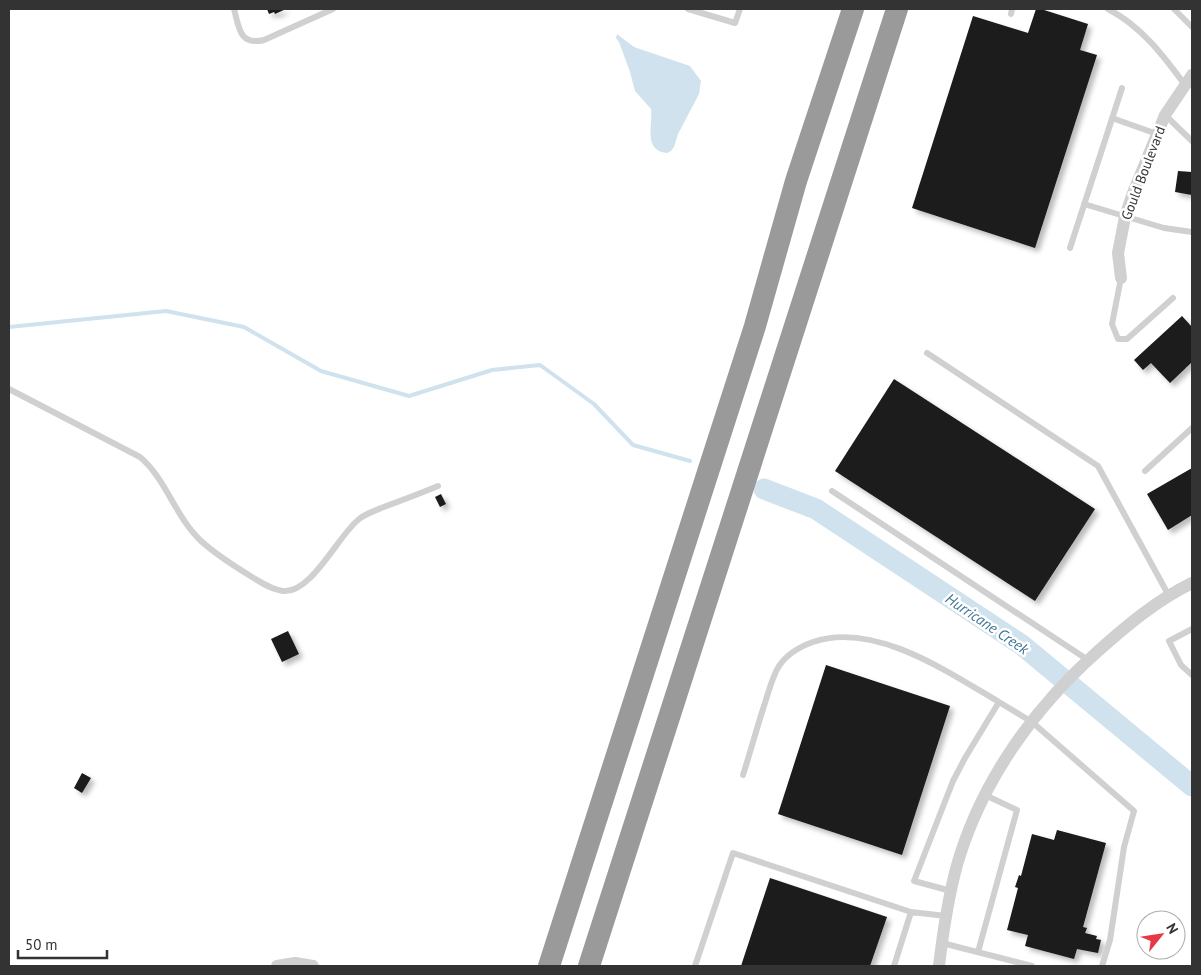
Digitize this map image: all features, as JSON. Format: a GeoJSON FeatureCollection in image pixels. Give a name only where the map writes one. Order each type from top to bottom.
{"type":"FeatureCollection","features":[{"type":"Feature","properties":{"kind":"highway"},"geometry":{"type":"LineString","coordinates":[[796,181],[819,70],[838,9]]}},
{"type":"Feature","properties":{"kind":"highway"},"geometry":{"type":"LineString","coordinates":[[549,966],[755,326],[796,181],[853,9]]}},
{"type":"Feature","properties":{"kind":"highway"},"geometry":{"type":"LineString","coordinates":[[589,966],[897,9]]}},
{"type":"Feature","properties":{"kind":"street","name":"Gould Boulevard"},"geometry":{"type":"LineString","coordinates":[[1121,278],[1118,253],[1125,217],[1165,115],[1189,80]]}},
{"type":"Feature","properties":{"kind":"street"},"geometry":{"type":"LineString","coordinates":[[939,966],[951,892],[966,840],[985,795],[1013,748],[1061,687],[1088,660],[1130,624],[1169,596],[1192,583]]}},
{"type":"Feature","properties":{"kind":"street"},"geometry":{"type":"LineString","coordinates":[[277,966],[291,963],[313,966]]}},
{"type":"Feature","properties":{"kind":"lane"},"geometry":{"type":"LineString","coordinates":[[234,9],[241,34],[255,42],[333,9]]}},
{"type":"Feature","properties":{"kind":"lane"},"geometry":{"type":"LineString","coordinates":[[688,9],[735,23],[740,9]]}},
{"type":"Feature","properties":{"kind":"lane"},"geometry":{"type":"LineString","coordinates":[[1108,9],[1130,22],[1189,80]]}},
{"type":"Feature","properties":{"kind":"lane"},"geometry":{"type":"LineString","coordinates":[[1174,9],[1192,26]]}},
{"type":"Feature","properties":{"kind":"lane"},"geometry":{"type":"LineString","coordinates":[[1070,248],[1122,88]]}},
{"type":"Feature","properties":{"kind":"lane"},"geometry":{"type":"LineString","coordinates":[[1165,115],[1192,141]]}},
{"type":"Feature","properties":{"kind":"lane"},"geometry":{"type":"LineString","coordinates":[[1112,118],[1157,134]]}},
{"type":"Feature","properties":{"kind":"lane"},"geometry":{"type":"LineString","coordinates":[[1084,204],[1164,228],[1192,232]]}},
{"type":"Feature","properties":{"kind":"lane"},"geometry":{"type":"LineString","coordinates":[[1121,278],[1112,324],[1118,339],[1126,339],[1173,298]]}},
{"type":"Feature","properties":{"kind":"lane"},"geometry":{"type":"LineString","coordinates":[[927,354],[1098,466],[1169,596]]}},
{"type":"Feature","properties":{"kind":"lane"},"geometry":{"type":"LineString","coordinates":[[9,389],[140,457],[154,471],[185,523],[199,539],[243,572],[284,592],[307,580],[350,526],[362,516],[438,486]]}},
{"type":"Feature","properties":{"kind":"lane"},"geometry":{"type":"LineString","coordinates":[[1145,471],[1192,428]]}},
{"type":"Feature","properties":{"kind":"lane"},"geometry":{"type":"LineString","coordinates":[[832,490],[1088,660]]}},
{"type":"Feature","properties":{"kind":"lane"},"geometry":{"type":"LineString","coordinates":[[1192,630],[1169,641],[1181,665],[1192,674]]}},
{"type":"Feature","properties":{"kind":"lane"},"geometry":{"type":"LineString","coordinates":[[743,774],[775,674],[789,655],[798,649],[829,638],[853,637],[892,646],[932,665],[1032,722],[1134,811],[1124,848],[1110,940],[1102,966]]}},
{"type":"Feature","properties":{"kind":"lane"},"geometry":{"type":"LineString","coordinates":[[951,892],[914,880],[953,781],[999,702]]}},
{"type":"Feature","properties":{"kind":"lane"},"geometry":{"type":"LineString","coordinates":[[978,952],[1017,810],[985,795]]}},
{"type":"Feature","properties":{"kind":"lane"},"geometry":{"type":"LineString","coordinates":[[695,966],[733,853],[911,912],[946,916]]}},
{"type":"Feature","properties":{"kind":"lane"},"geometry":{"type":"LineString","coordinates":[[894,966],[911,912]]}},
{"type":"Feature","properties":{"kind":"lane"},"geometry":{"type":"LineString","coordinates":[[942,943],[1032,966]]}},
{"type":"Feature","properties":{"kind":"water"},"geometry":{"type":"Polygon","coordinates":[[[617,34],[634,47],[690,66],[701,81],[699,94],[678,134],[674,147],[667,153],[655,148],[652,142],[651,109],[635,91],[630,72],[616,38],[617,34]]]}},
{"type":"Feature","properties":{"kind":"building"},"geometry":{"type":"Polygon","coordinates":[[[267,9],[286,9],[275,14],[274,12],[269,14],[267,9]]]}},
{"type":"Feature","properties":{"kind":"building"},"geometry":{"type":"Polygon","coordinates":[[[1036,9],[1088,24],[1080,50],[1097,55],[1035,248],[912,208],[973,16],[1028,33],[1036,9]]]}},
{"type":"Feature","properties":{"kind":"building"},"geometry":{"type":"Polygon","coordinates":[[[1178,171],[1192,172],[1192,195],[1175,192],[1178,171]]]}},
{"type":"Feature","properties":{"kind":"building"},"geometry":{"type":"Polygon","coordinates":[[[1182,316],[1192,327],[1192,362],[1170,383],[1151,363],[1143,370],[1134,360],[1182,316]]]}},
{"type":"Feature","properties":{"kind":"building"},"geometry":{"type":"Polygon","coordinates":[[[894,379],[1095,509],[1035,601],[835,471],[894,379]]]}},
{"type":"Feature","properties":{"kind":"building"},"geometry":{"type":"Polygon","coordinates":[[[1192,468],[1192,515],[1168,530],[1147,494],[1192,468]]]}},
{"type":"Feature","properties":{"kind":"building"},"geometry":{"type":"Polygon","coordinates":[[[441,494],[446,504],[440,507],[435,497],[441,494]]]}},
{"type":"Feature","properties":{"kind":"building"},"geometry":{"type":"Polygon","coordinates":[[[288,631],[299,654],[282,662],[271,639],[288,631]]]}},
{"type":"Feature","properties":{"kind":"building"},"geometry":{"type":"Polygon","coordinates":[[[826,665],[950,706],[902,855],[778,814],[826,665]]]}},
{"type":"Feature","properties":{"kind":"building"},"geometry":{"type":"Polygon","coordinates":[[[82,773],[91,778],[82,793],[74,788],[82,773]]]}},
{"type":"Feature","properties":{"kind":"building"},"geometry":{"type":"Polygon","coordinates":[[[1057,830],[1106,843],[1083,927],[1087,928],[1085,933],[1097,936],[1096,939],[1101,940],[1098,953],[1077,949],[1074,959],[1025,946],[1028,935],[1007,930],[1018,888],[1015,887],[1019,875],[1021,876],[1032,834],[1054,840],[1057,830]]]}},
{"type":"Feature","properties":{"kind":"building"},"geometry":{"type":"Polygon","coordinates":[[[770,878],[887,917],[870,966],[741,966],[770,878]]]}},
{"type":"Feature","properties":{"kind":"waterway"},"geometry":{"type":"LineString","coordinates":[[9,327],[166,311],[244,327],[321,371],[409,396],[492,370],[540,365],[594,404],[633,445],[690,461]]}},
{"type":"Feature","properties":{"kind":"waterway","name":"Hurricane Creek"},"geometry":{"type":"LineString","coordinates":[[764,489],[816,509],[1022,645],[1192,786]]}}]}
